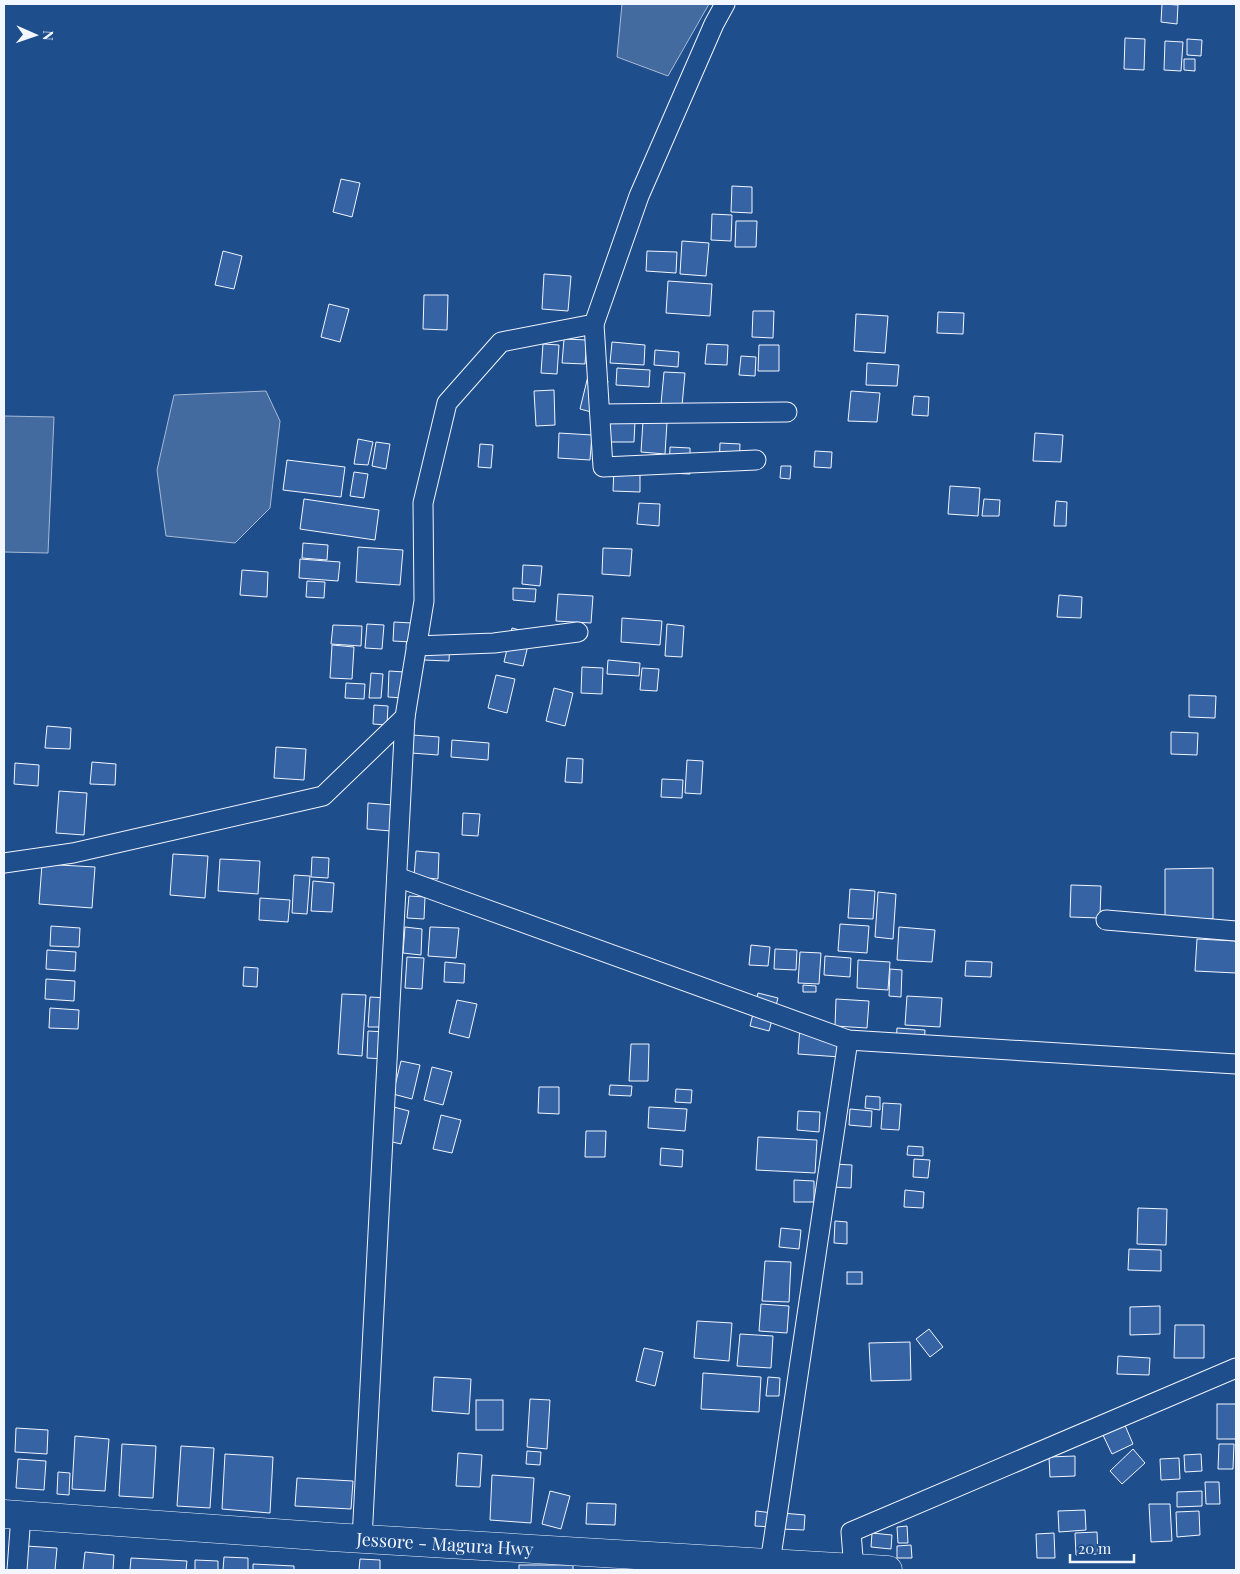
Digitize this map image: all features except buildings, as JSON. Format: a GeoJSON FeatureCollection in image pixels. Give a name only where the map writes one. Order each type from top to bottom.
{"type":"FeatureCollection","features":[{"type":"Feature","properties":{"kind":"highway","name":"Jessore - Magura Hwy"},"geometry":{"type":"LineString","coordinates":[[12,1515],[362,1539],[888,1570]]}},
{"type":"Feature","properties":{"kind":"street"},"geometry":{"type":"LineString","coordinates":[[725,4],[714,24],[639,196],[594,324],[603,467],[756,460]]}},
{"type":"Feature","properties":{"kind":"street"},"geometry":{"type":"LineString","coordinates":[[362,1539],[405,717],[424,601],[423,503],[447,403],[501,342],[594,324]]}},
{"type":"Feature","properties":{"kind":"street"},"geometry":{"type":"LineString","coordinates":[[600,414],[787,412]]}},
{"type":"Feature","properties":{"kind":"street"},"geometry":{"type":"LineString","coordinates":[[416,646],[494,643],[578,632]]}},
{"type":"Feature","properties":{"kind":"street"},"geometry":{"type":"LineString","coordinates":[[4,863],[73,853],[323,796],[405,717]]}},
{"type":"Feature","properties":{"kind":"street"},"geometry":{"type":"LineString","coordinates":[[396,876],[848,1040],[1236,1064]]}},
{"type":"Feature","properties":{"kind":"street"},"geometry":{"type":"LineString","coordinates":[[1106,920],[1236,931]]}},
{"type":"Feature","properties":{"kind":"street"},"geometry":{"type":"LineString","coordinates":[[770,1563],[848,1040]]}},
{"type":"Feature","properties":{"kind":"street"},"geometry":{"type":"LineString","coordinates":[[854,1569],[852,1532],[1236,1368]]}},
{"type":"Feature","properties":{"kind":"street"},"geometry":{"type":"LineString","coordinates":[[12,1515],[17,1570]]}},
{"type":"Feature","properties":{"kind":"water"},"geometry":{"type":"Polygon","coordinates":[[[622,4],[709,4],[668,76],[617,57],[622,4]]]}},
{"type":"Feature","properties":{"kind":"water"},"geometry":{"type":"Polygon","coordinates":[[[266,391],[280,421],[270,508],[235,543],[166,536],[157,470],[174,395],[266,391]]]}},
{"type":"Feature","properties":{"kind":"water"},"geometry":{"type":"Polygon","coordinates":[[[4,416],[54,417],[48,553],[4,552],[4,416]]]}}]}
